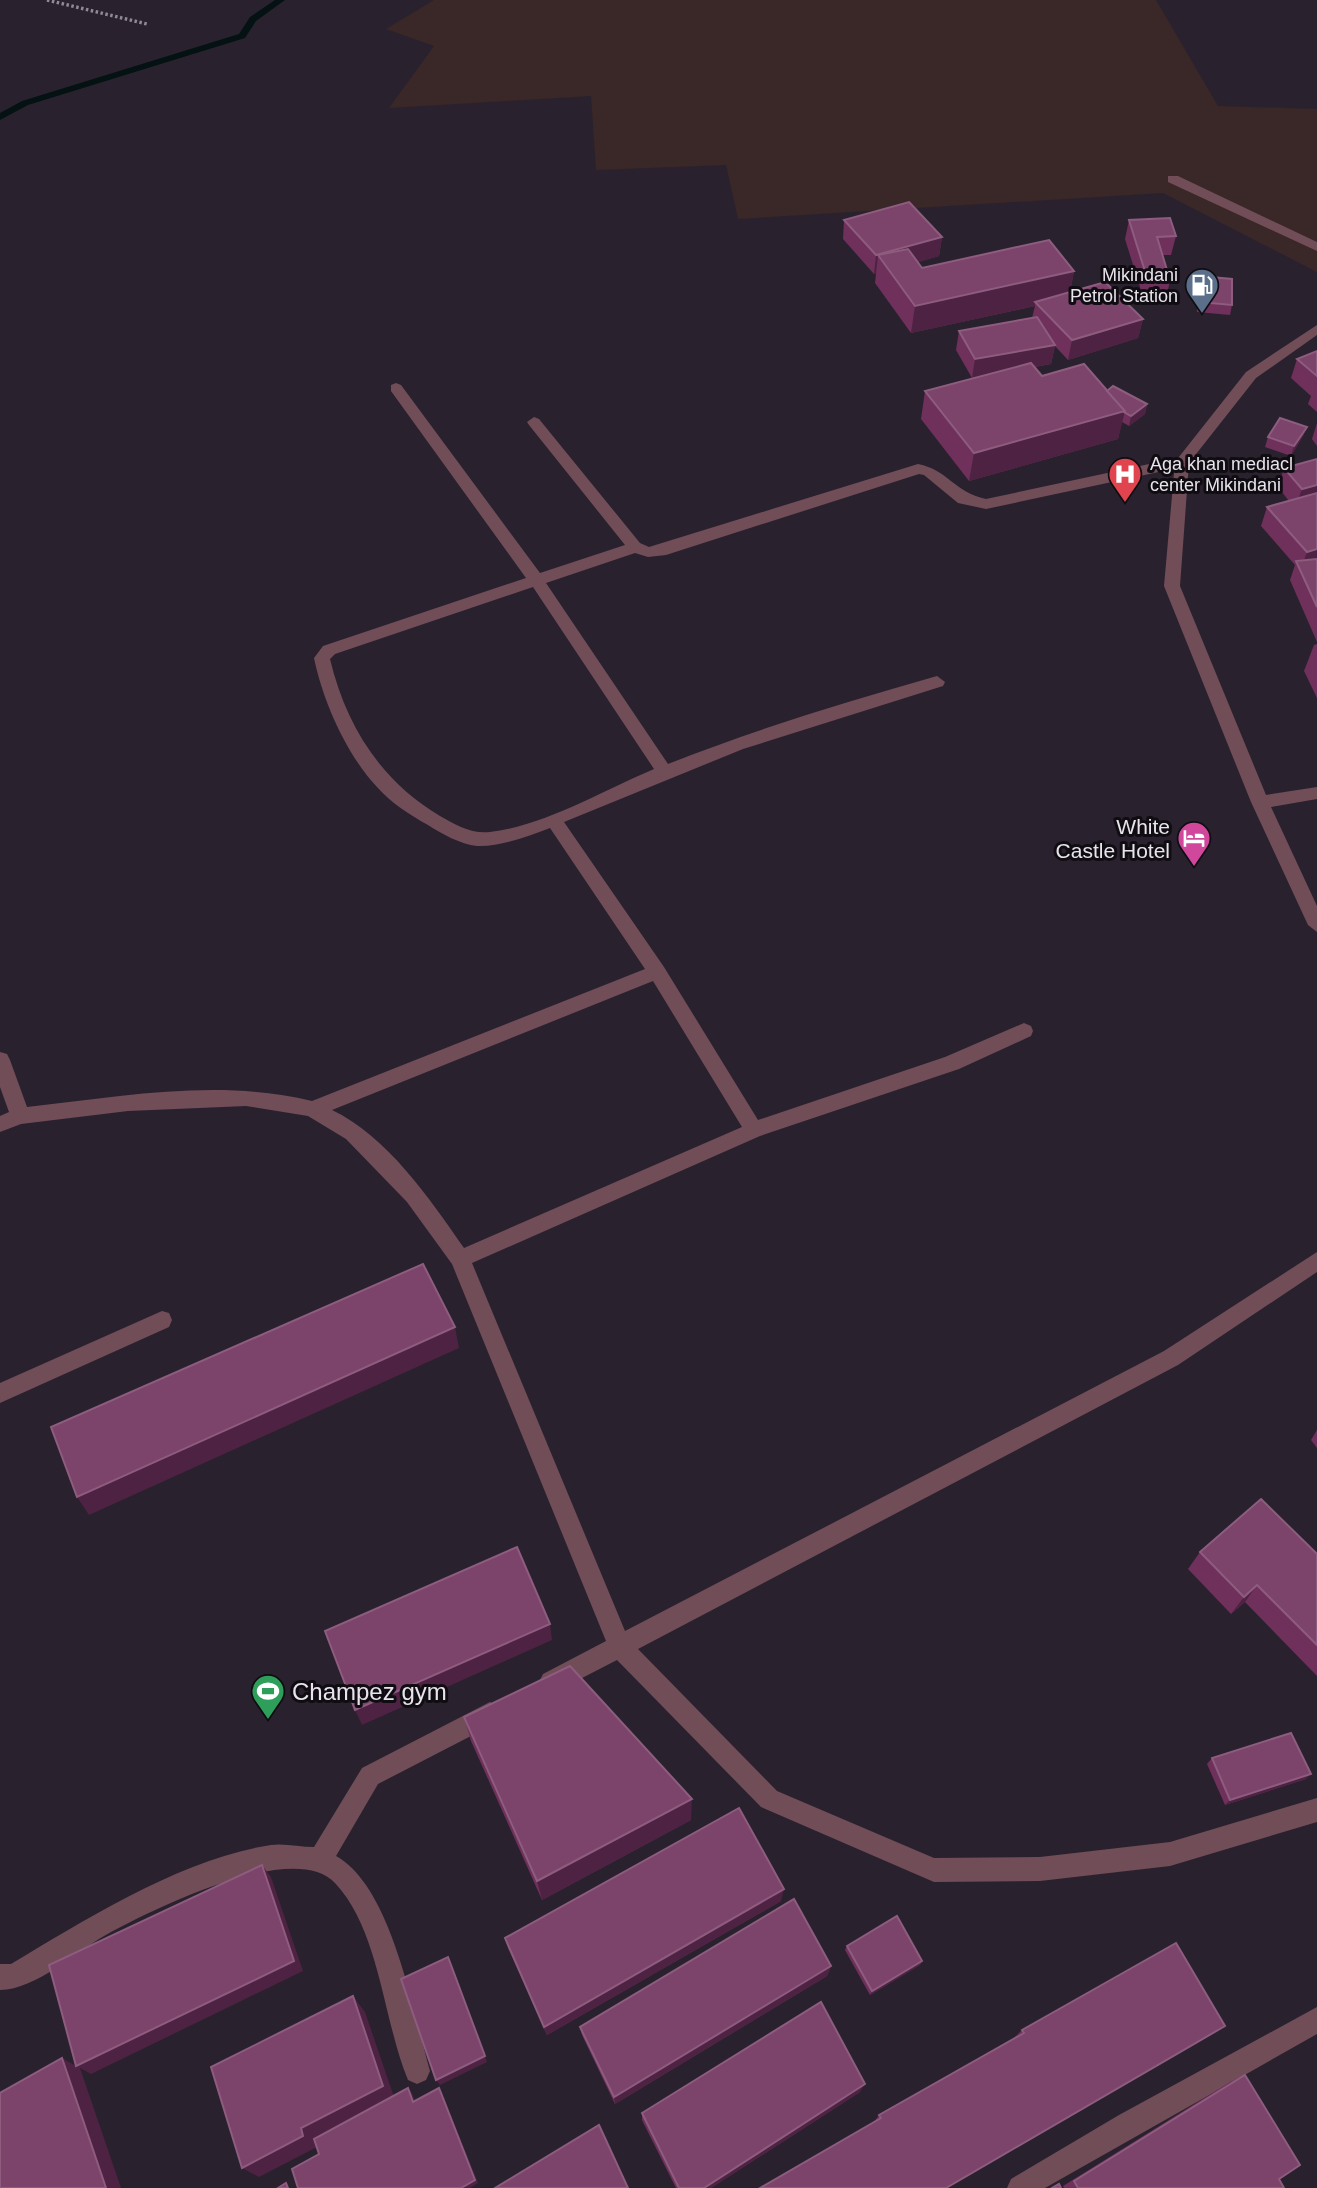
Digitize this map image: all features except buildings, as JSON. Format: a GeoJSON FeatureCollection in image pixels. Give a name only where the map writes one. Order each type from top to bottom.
{"type":"FeatureCollection","features":[{"type":"Feature","properties":{"kind":"street"},"geometry":{"type":"LineString","coordinates":[[1173,179],[1317,247]]}},
{"type":"Feature","properties":{"kind":"street"},"geometry":{"type":"LineString","coordinates":[[1317,329],[1251,375],[1182,462],[1172,586],[1260,802],[1317,925]]}},
{"type":"Feature","properties":{"kind":"street"},"geometry":{"type":"LineString","coordinates":[[396,388],[537,581],[665,772]]}},
{"type":"Feature","properties":{"kind":"street"},"geometry":{"type":"LineString","coordinates":[[534,422],[635,547],[648,552],[660,551],[918,469],[929,471],[963,499],[986,504],[1110,475],[1182,462]]}},
{"type":"Feature","properties":{"kind":"street"},"geometry":{"type":"LineString","coordinates":[[635,547],[337,646],[323,658],[324,672],[340,709],[368,762],[382,782],[403,800],[457,832],[474,839],[492,839],[552,819],[749,740],[937,682]]}},
{"type":"Feature","properties":{"kind":"street"},"geometry":{"type":"LineString","coordinates":[[1260,802],[1317,793]]}},
{"type":"Feature","properties":{"kind":"street"},"geometry":{"type":"LineString","coordinates":[[552,819],[657,972],[754,1130]]}},
{"type":"Feature","properties":{"kind":"street"},"geometry":{"type":"LineString","coordinates":[[313,1109],[657,972]]}},
{"type":"Feature","properties":{"kind":"street"},"geometry":{"type":"LineString","coordinates":[[460,1259],[754,1130],[952,1063],[1024,1031]]}},
{"type":"Feature","properties":{"kind":"street"},"geometry":{"type":"LineString","coordinates":[[0,1060],[10,1120],[175,1100],[257,1098],[313,1109],[355,1136],[405,1185],[433,1218],[460,1259],[621,1647],[769,1799],[934,1870],[1040,1869],[1170,1854],[1317,1810]]}},
{"type":"Feature","properties":{"kind":"street"},"geometry":{"type":"LineString","coordinates":[[537,1690],[1171,1358],[1317,1261]]}},
{"type":"Feature","properties":{"kind":"street"},"geometry":{"type":"LineString","coordinates":[[0,1393],[162,1320]]}},
{"type":"Feature","properties":{"kind":"street"},"geometry":{"type":"LineString","coordinates":[[320,1860],[370,1776],[513,1702]]}},
{"type":"Feature","properties":{"kind":"street"},"geometry":{"type":"LineString","coordinates":[[0,1977],[13,1977],[102,1923],[222,1870],[273,1857],[320,1860],[343,1873],[377,1927],[416,2071]]}},
{"type":"Feature","properties":{"kind":"street"},"geometry":{"type":"LineString","coordinates":[[1020,2188],[1128,2124],[1317,2020]]}},
{"type":"Feature","properties":{"kind":"path"},"geometry":{"type":"LineString","coordinates":[[47,0],[147,24]]}},
{"type":"Feature","properties":{"kind":"shaded area"},"geometry":{"type":"Polygon","coordinates":[[[434,0],[1156,0],[1218,106],[1317,109],[1317,272],[1163,193],[738,219],[726,165],[596,170],[591,96],[389,108],[434,46],[386,29],[434,0]]]}},
{"type":"Feature","properties":{"kind":"waterway"},"geometry":{"type":"LineString","coordinates":[[0,117],[25,103],[242,36],[253,19],[281,0]]}},
{"type":"Feature","properties":{"kind":"place","name":"Mikindani Petrol Station"},"geometry":{"type":"Point","coordinates":[1202,315]}},
{"type":"Feature","properties":{"kind":"place","name":"Aga khan mediacl center Mikindani"},"geometry":{"type":"Point","coordinates":[1125,504]}},
{"type":"Feature","properties":{"kind":"place","name":"White Castle Hotel"},"geometry":{"type":"Point","coordinates":[1194,868]}},
{"type":"Feature","properties":{"kind":"place","name":"Champez gym"},"geometry":{"type":"Point","coordinates":[268,1721]}}]}
